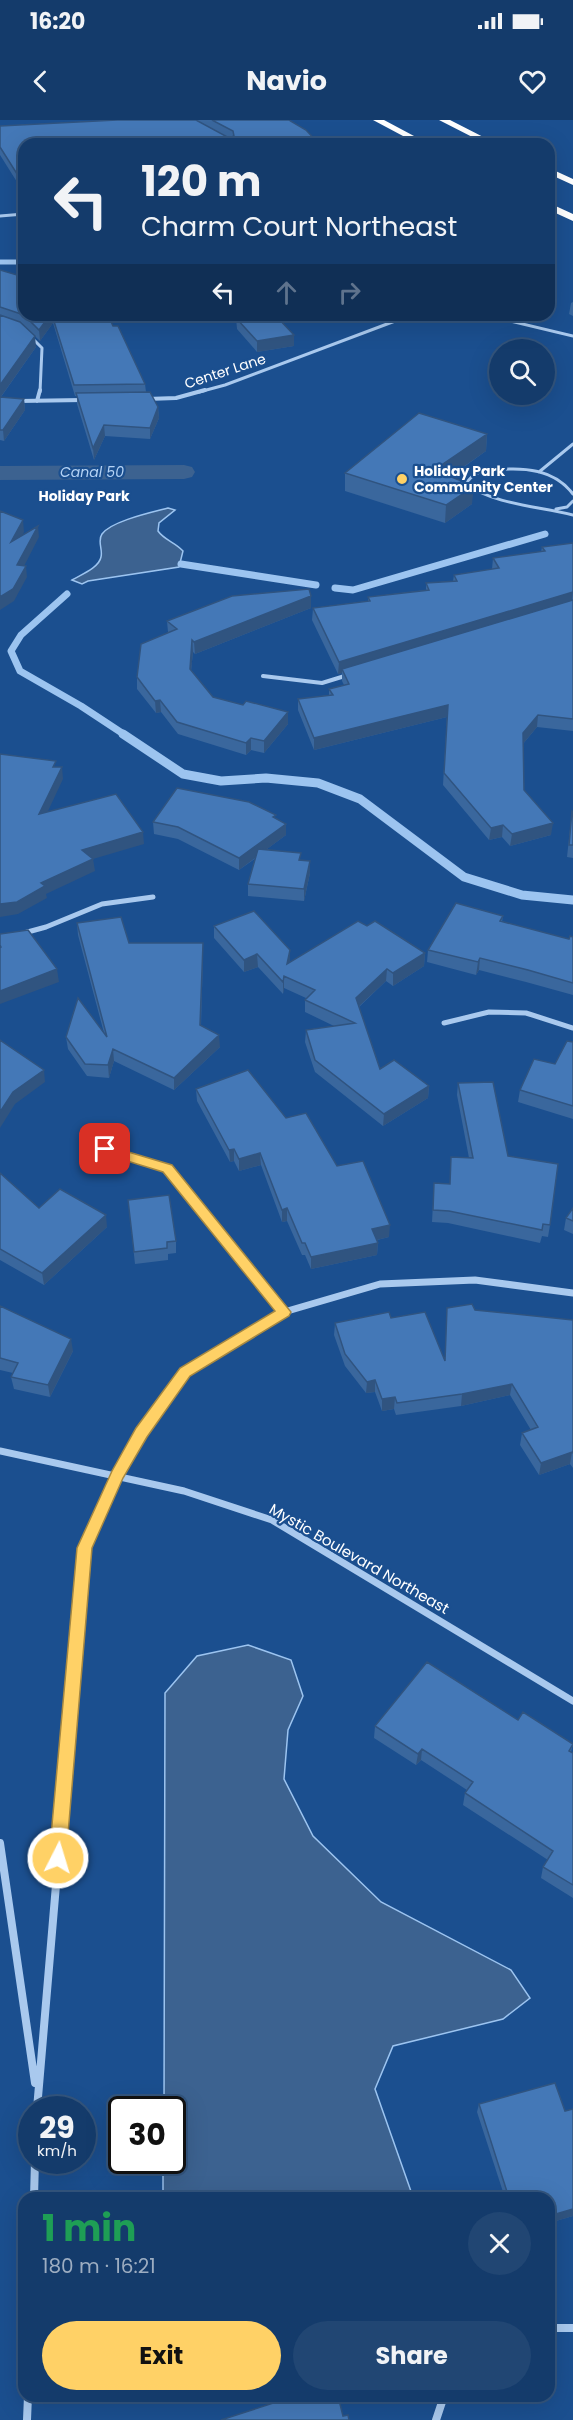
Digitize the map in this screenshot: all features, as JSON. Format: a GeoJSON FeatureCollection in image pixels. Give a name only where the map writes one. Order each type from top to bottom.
{"type":"FeatureCollection","features":[{"type":"Feature","properties":{"kind":"highway"},"geometry":{"type":"LineString","coordinates":[[377,120],[413,138]]}},
{"type":"Feature","properties":{"kind":"highway"},"geometry":{"type":"LineString","coordinates":[[443,120],[480,138]]}},
{"type":"Feature","properties":{"kind":"highway"},"geometry":{"type":"LineString","coordinates":[[555,174],[573,182]]}},
{"type":"Feature","properties":{"kind":"highway"},"geometry":{"type":"LineString","coordinates":[[555,209],[573,218]]}},
{"type":"Feature","properties":{"kind":"street"},"geometry":{"type":"LineString","coordinates":[[0,216],[18,214]]}},
{"type":"Feature","properties":{"kind":"street","name":"Center Lane"},"geometry":{"type":"LineString","coordinates":[[141,399],[176,398],[225,385],[395,321]]}},
{"type":"Feature","properties":{"kind":"street"},"geometry":{"type":"LineString","coordinates":[[509,321],[573,336]]}},
{"type":"Feature","properties":{"kind":"street"},"geometry":{"type":"LineString","coordinates":[[23,329],[42,348],[40,392],[37,401]]}},
{"type":"Feature","properties":{"kind":"street"},"geometry":{"type":"LineString","coordinates":[[9,401],[95,400]]}},
{"type":"Feature","properties":{"kind":"street"},"geometry":{"type":"LineString","coordinates":[[263,676],[322,683],[357,673]]}},
{"type":"Feature","properties":{"kind":"street"},"geometry":{"type":"LineString","coordinates":[[12,936],[46,927],[102,904],[153,897]]}},
{"type":"Feature","properties":{"kind":"street"},"geometry":{"type":"LineString","coordinates":[[444,1023],[489,1011],[526,1013],[573,1028]]}},
{"type":"Feature","properties":{"kind":"street"},"geometry":{"type":"LineString","coordinates":[[105,1149],[167,1168],[284,1312]]}},
{"type":"Feature","properties":{"kind":"street"},"geometry":{"type":"LineString","coordinates":[[37,2096],[84,1548],[117,1475],[141,1432],[185,1372],[284,1312],[380,1284],[475,1280],[573,1293]]}},
{"type":"Feature","properties":{"kind":"street","name":"Mystic Boulevard Northeast"},"geometry":{"type":"LineString","coordinates":[[0,1451],[183,1491],[272,1520],[573,1701]]}},
{"type":"Feature","properties":{"kind":"street"},"geometry":{"type":"LineString","coordinates":[[0,1843],[37,2096]]}},
{"type":"Feature","properties":{"kind":"street"},"geometry":{"type":"LineString","coordinates":[[34,2192],[35,2174]]}},
{"type":"Feature","properties":{"kind":"street"},"geometry":{"type":"LineString","coordinates":[[555,2328],[573,2328]]}},
{"type":"Feature","properties":{"kind":"street"},"geometry":{"type":"LineString","coordinates":[[27,2420],[28,2402]]}},
{"type":"Feature","properties":{"kind":"street"},"geometry":{"type":"LineString","coordinates":[[436,2420],[442,2402]]}},
{"type":"Feature","properties":{"kind":"lane"},"geometry":{"type":"LineString","coordinates":[[539,472],[573,444]]}},
{"type":"Feature","properties":{"kind":"lane"},"geometry":{"type":"LineString","coordinates":[[573,494],[569,487],[547,474],[513,469],[476,473],[465,484],[472,490],[493,497],[573,514]]}},
{"type":"Feature","properties":{"kind":"lane"},"geometry":{"type":"LineString","coordinates":[[553,509],[567,507],[573,501]]}},
{"type":"Feature","properties":{"kind":"water"},"geometry":{"type":"Polygon","coordinates":[[[168,508],[175,510],[159,523],[158,531],[183,551],[179,567],[88,581],[82,584],[72,580],[93,568],[100,561],[101,537],[107,529],[133,518],[168,508]]]}},
{"type":"Feature","properties":{"kind":"water"},"geometry":{"type":"Polygon","coordinates":[[[248,1645],[291,1660],[303,1696],[288,1730],[284,1779],[313,1836],[381,1902],[511,1970],[530,1998],[503,2019],[393,2046],[375,2089],[411,2192],[163,2192],[163,2174],[186,2174],[186,2096],[164,2096],[165,1693],[197,1656],[248,1645]]]}},
{"type":"Feature","properties":{"kind":"building"},"geometry":{"type":"Polygon","coordinates":[[[117,120],[196,120],[229,138],[18,138],[18,176],[0,147],[0,126],[117,120]]]}},
{"type":"Feature","properties":{"kind":"building"},"geometry":{"type":"Polygon","coordinates":[[[212,120],[289,120],[306,130],[313,138],[229,138],[234,136],[233,131],[212,120]]]}},
{"type":"Feature","properties":{"kind":"building"},"geometry":{"type":"Polygon","coordinates":[[[0,270],[18,275],[18,313],[0,307],[0,270]]]}},
{"type":"Feature","properties":{"kind":"building"},"geometry":{"type":"Polygon","coordinates":[[[0,315],[20,322],[35,336],[0,385],[0,315]]]}},
{"type":"Feature","properties":{"kind":"building"},"geometry":{"type":"Polygon","coordinates":[[[30,321],[46,321],[39,330],[30,321]]]}},
{"type":"Feature","properties":{"kind":"building"},"geometry":{"type":"Polygon","coordinates":[[[54,321],[111,321],[113,326],[118,326],[145,384],[74,385],[54,321]]]}},
{"type":"Feature","properties":{"kind":"building"},"geometry":{"type":"Polygon","coordinates":[[[239,321],[281,321],[294,335],[257,341],[239,321]]]}},
{"type":"Feature","properties":{"kind":"building"},"geometry":{"type":"Polygon","coordinates":[[[150,392],[158,407],[150,428],[104,425],[93,448],[76,393],[150,392]]]}},
{"type":"Feature","properties":{"kind":"building"},"geometry":{"type":"Polygon","coordinates":[[[0,397],[24,399],[3,430],[0,430],[0,397]]]}},
{"type":"Feature","properties":{"kind":"building"},"geometry":{"type":"Polygon","coordinates":[[[419,413],[487,434],[434,470],[474,486],[446,505],[345,473],[419,413]]]}},
{"type":"Feature","properties":{"kind":"building"},"geometry":{"type":"Polygon","coordinates":[[[0,511],[23,520],[11,542],[38,526],[17,565],[26,566],[13,589],[0,597],[0,511]]]}},
{"type":"Feature","properties":{"kind":"building"},"geometry":{"type":"Polygon","coordinates":[[[573,543],[573,592],[339,662],[313,608],[370,601],[368,597],[429,590],[426,583],[457,581],[454,575],[499,568],[493,558],[545,551],[542,547],[573,543]]]}},
{"type":"Feature","properties":{"kind":"building"},"geometry":{"type":"Polygon","coordinates":[[[309,589],[311,596],[194,642],[192,640],[190,669],[213,697],[243,705],[246,701],[288,712],[264,741],[251,738],[246,743],[177,722],[160,700],[155,701],[137,677],[141,644],[177,629],[167,621],[232,596],[309,589]]]}},
{"type":"Feature","properties":{"kind":"building"},"geometry":{"type":"Polygon","coordinates":[[[573,600],[573,719],[538,715],[523,733],[524,790],[553,823],[512,834],[503,825],[491,828],[444,773],[448,705],[314,738],[298,699],[333,695],[329,689],[349,684],[342,669],[573,600]]]}},
{"type":"Feature","properties":{"kind":"building"},"geometry":{"type":"Polygon","coordinates":[[[0,754],[56,761],[53,767],[62,767],[39,814],[116,794],[143,832],[82,850],[93,859],[41,883],[45,886],[17,902],[0,904],[0,754]]]}},
{"type":"Feature","properties":{"kind":"building"},"geometry":{"type":"Polygon","coordinates":[[[177,788],[249,802],[276,815],[273,817],[286,824],[239,858],[178,827],[153,822],[177,788]]]}},
{"type":"Feature","properties":{"kind":"building"},"geometry":{"type":"Polygon","coordinates":[[[572,811],[573,845],[569,845],[572,811]]]}},
{"type":"Feature","properties":{"kind":"building"},"geometry":{"type":"Polygon","coordinates":[[[258,849],[301,853],[299,860],[310,861],[304,889],[248,884],[258,849]]]}},
{"type":"Feature","properties":{"kind":"building"},"geometry":{"type":"Polygon","coordinates":[[[456,903],[503,916],[500,921],[569,939],[570,936],[573,937],[573,983],[480,958],[478,962],[428,950],[456,903]]]}},
{"type":"Feature","properties":{"kind":"building"},"geometry":{"type":"Polygon","coordinates":[[[254,911],[290,950],[287,964],[358,921],[367,926],[375,921],[425,953],[393,973],[387,969],[356,998],[380,1069],[394,1060],[429,1086],[384,1114],[315,1060],[306,1030],[355,1023],[305,1000],[315,990],[284,976],[283,982],[257,954],[244,960],[214,926],[254,911]]]}},
{"type":"Feature","properties":{"kind":"building"},"geometry":{"type":"Polygon","coordinates":[[[121,917],[129,943],[203,943],[200,1025],[219,1035],[174,1078],[113,1049],[108,1065],[85,1064],[66,1037],[78,998],[107,1037],[77,923],[121,917]]]}},
{"type":"Feature","properties":{"kind":"building"},"geometry":{"type":"Polygon","coordinates":[[[28,930],[57,969],[0,991],[0,934],[28,930]]]}},
{"type":"Feature","properties":{"kind":"building"},"geometry":{"type":"Polygon","coordinates":[[[0,1040],[44,1070],[13,1092],[0,1112],[0,1040]]]}},
{"type":"Feature","properties":{"kind":"building"},"geometry":{"type":"Polygon","coordinates":[[[567,1041],[573,1042],[573,1106],[520,1090],[534,1059],[555,1064],[567,1041]]]}},
{"type":"Feature","properties":{"kind":"building"},"geometry":{"type":"Polygon","coordinates":[[[248,1070],[286,1118],[306,1113],[337,1166],[363,1161],[390,1225],[372,1229],[378,1243],[311,1257],[305,1243],[302,1243],[287,1208],[282,1210],[260,1153],[239,1159],[234,1149],[229,1150],[196,1089],[248,1070]]]}},
{"type":"Feature","properties":{"kind":"building"},"geometry":{"type":"Polygon","coordinates":[[[493,1082],[508,1156],[558,1164],[550,1225],[543,1224],[542,1230],[449,1211],[433,1210],[434,1183],[450,1184],[451,1157],[473,1158],[458,1083],[493,1082]]]}},
{"type":"Feature","properties":{"kind":"building"},"geometry":{"type":"Polygon","coordinates":[[[0,1173],[39,1208],[60,1189],[106,1215],[42,1273],[0,1249],[0,1173]]]}},
{"type":"Feature","properties":{"kind":"building"},"geometry":{"type":"Polygon","coordinates":[[[169,1195],[176,1241],[167,1242],[167,1248],[134,1252],[128,1200],[169,1195]]]}},
{"type":"Feature","properties":{"kind":"building"},"geometry":{"type":"Polygon","coordinates":[[[573,1208],[573,1221],[566,1218],[573,1208]]]}},
{"type":"Feature","properties":{"kind":"building"},"geometry":{"type":"Polygon","coordinates":[[[472,1304],[475,1310],[573,1320],[573,1453],[541,1463],[522,1433],[538,1427],[512,1384],[397,1403],[395,1397],[382,1399],[375,1380],[367,1382],[345,1354],[335,1323],[389,1312],[391,1318],[425,1312],[445,1361],[447,1308],[472,1304]]]}},
{"type":"Feature","properties":{"kind":"building"},"geometry":{"type":"Polygon","coordinates":[[[0,1306],[71,1339],[48,1385],[11,1377],[18,1363],[0,1358],[0,1306]]]}},
{"type":"Feature","properties":{"kind":"building"},"geometry":{"type":"Polygon","coordinates":[[[427,1662],[518,1720],[523,1712],[573,1744],[569,1751],[573,1753],[573,1885],[543,1867],[553,1851],[465,1793],[473,1782],[422,1749],[418,1754],[375,1726],[427,1662]]]}},
{"type":"Feature","properties":{"kind":"building"},"geometry":{"type":"Polygon","coordinates":[[[555,2083],[565,2111],[573,2109],[573,2209],[555,2214],[555,2192],[507,2192],[479,2104],[555,2083]]]}},
{"type":"Feature","properties":{"kind":"building"},"geometry":{"type":"Polygon","coordinates":[[[276,2402],[340,2402],[343,2416],[348,2415],[349,2420],[221,2420],[276,2402]]]}},
{"type":"Feature","properties":{"kind":"waterway"},"geometry":{"type":"LineString","coordinates":[[0,262],[18,262]]}},
{"type":"Feature","properties":{"kind":"waterway","name":"Canal 50"},"geometry":{"type":"LineString","coordinates":[[0,473],[184,472]]}},
{"type":"Feature","properties":{"kind":"waterway"},"geometry":{"type":"LineString","coordinates":[[335,588],[353,590],[545,534]]}},
{"type":"Feature","properties":{"kind":"waterway"},"geometry":{"type":"LineString","coordinates":[[181,564],[316,585]]}},
{"type":"Feature","properties":{"kind":"waterway"},"geometry":{"type":"LineString","coordinates":[[67,594],[21,635],[11,651],[20,671],[81,706],[125,735]]}},
{"type":"Feature","properties":{"kind":"waterway"},"geometry":{"type":"LineString","coordinates":[[123,734],[183,774],[221,781],[266,778],[318,783],[360,799],[464,877],[522,895],[573,900]]}},
{"type":"Feature","properties":{"kind":"place","name":"Holiday Park Community Center"},"geometry":{"type":"Point","coordinates":[402,479]}},
{"type":"Feature","properties":{"kind":"district","name":"Holiday Park"},"geometry":{"type":"Point","coordinates":[84,496]}},
{"type":"Feature","properties":{"kind":"route"},"geometry":{"type":"LineString","coordinates":[[58,1858],[84,1548],[117,1475],[141,1432],[185,1372],[284,1312],[167,1168],[105,1149]]}}]}
